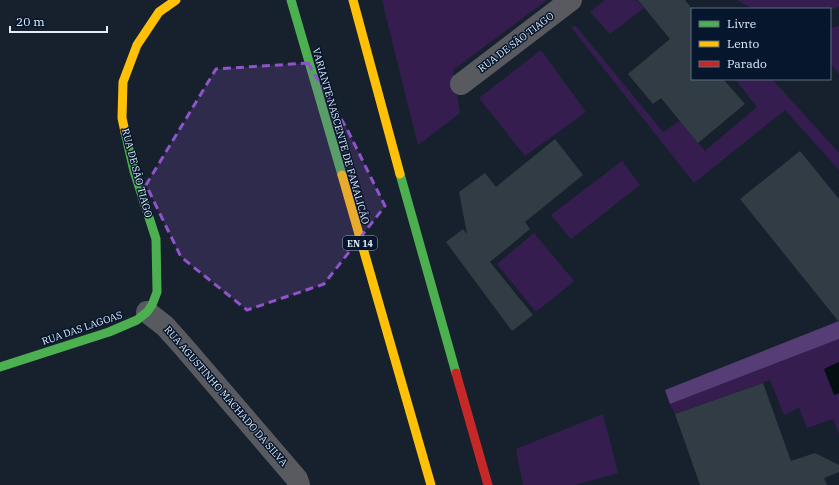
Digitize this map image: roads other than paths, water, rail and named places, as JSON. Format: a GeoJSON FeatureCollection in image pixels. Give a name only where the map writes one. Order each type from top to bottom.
{"type":"FeatureCollection","features":[{"type":"Feature","properties":{"kind":"main road","name":"RUA DE SÃO TIAGO"},"geometry":{"type":"LineString","coordinates":[[157,292],[156,239],[134,171],[122,118],[123,82],[138,45],[159,12],[176,0]]}},
{"type":"Feature","properties":{"kind":"main road","name":"VARIANTE NASCENTE DE FAMALICÃO"},"geometry":{"type":"LineString","coordinates":[[291,0],[431,485]]}},
{"type":"Feature","properties":{"kind":"main road"},"geometry":{"type":"LineString","coordinates":[[353,0],[431,285],[488,485]]}},
{"type":"Feature","properties":{"kind":"main road","name":"RUA DAS LAGOAS"},"geometry":{"type":"LineString","coordinates":[[0,366],[109,332],[137,320],[147,312],[152,305],[157,292]]}},
{"type":"Feature","properties":{"kind":"street","name":"RUA DE SÃO TIAGO"},"geometry":{"type":"LineString","coordinates":[[461,84],[571,0]]}},
{"type":"Feature","properties":{"kind":"street","name":"RUA AGUSTINHO MACHADO DA SILVA"},"geometry":{"type":"LineString","coordinates":[[147,312],[165,326],[182,345],[297,479],[299,485]]}}]}
